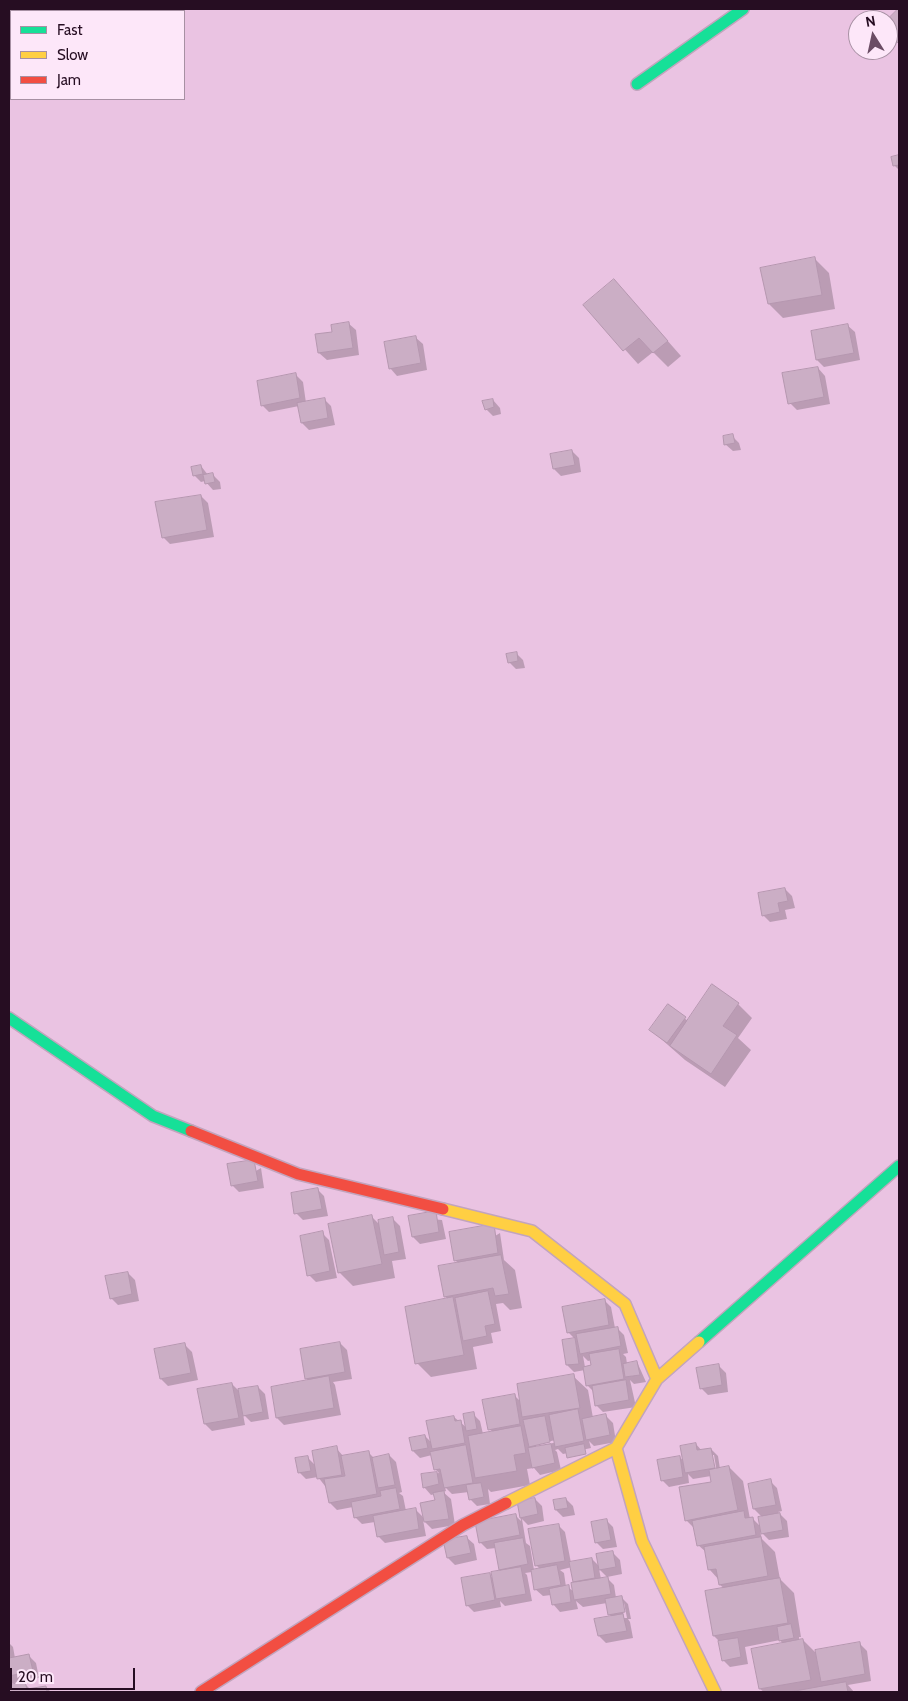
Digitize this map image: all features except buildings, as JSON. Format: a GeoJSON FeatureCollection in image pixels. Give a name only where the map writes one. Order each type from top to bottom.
{"type":"FeatureCollection","features":[{"type":"Feature","properties":{"kind":"street"},"geometry":{"type":"LineString","coordinates":[[637,84],[743,9]]}},
{"type":"Feature","properties":{"kind":"street"},"geometry":{"type":"LineString","coordinates":[[9,1018],[153,1116],[298,1174],[532,1231],[625,1304],[657,1379]]}},
{"type":"Feature","properties":{"kind":"street"},"geometry":{"type":"LineString","coordinates":[[201,1692],[463,1525],[616,1448],[657,1379],[899,1166]]}},
{"type":"Feature","properties":{"kind":"street"},"geometry":{"type":"LineString","coordinates":[[616,1448],[642,1541],[715,1692]]}},
{"type":"Feature","properties":{"kind":"traffic: fast"},"geometry":{"type":"LineString","coordinates":[[637,84],[743,9]]}},
{"type":"Feature","properties":{"kind":"traffic: fast"},"geometry":{"type":"LineString","coordinates":[[9,1018],[153,1116],[191,1131]]}},
{"type":"Feature","properties":{"kind":"traffic: fast"},"geometry":{"type":"LineString","coordinates":[[699,1342],[899,1166]]}},
{"type":"Feature","properties":{"kind":"traffic: slow"},"geometry":{"type":"LineString","coordinates":[[443,1209],[532,1231],[625,1304],[657,1379]]}},
{"type":"Feature","properties":{"kind":"traffic: slow"},"geometry":{"type":"LineString","coordinates":[[699,1342],[657,1379],[616,1448],[642,1541],[715,1692]]}},
{"type":"Feature","properties":{"kind":"traffic: slow"},"geometry":{"type":"LineString","coordinates":[[506,1503],[616,1448]]}},
{"type":"Feature","properties":{"kind":"traffic: jam"},"geometry":{"type":"LineString","coordinates":[[191,1131],[298,1174],[443,1209]]}},
{"type":"Feature","properties":{"kind":"traffic: jam"},"geometry":{"type":"LineString","coordinates":[[201,1692],[463,1525],[506,1503]]}}]}
